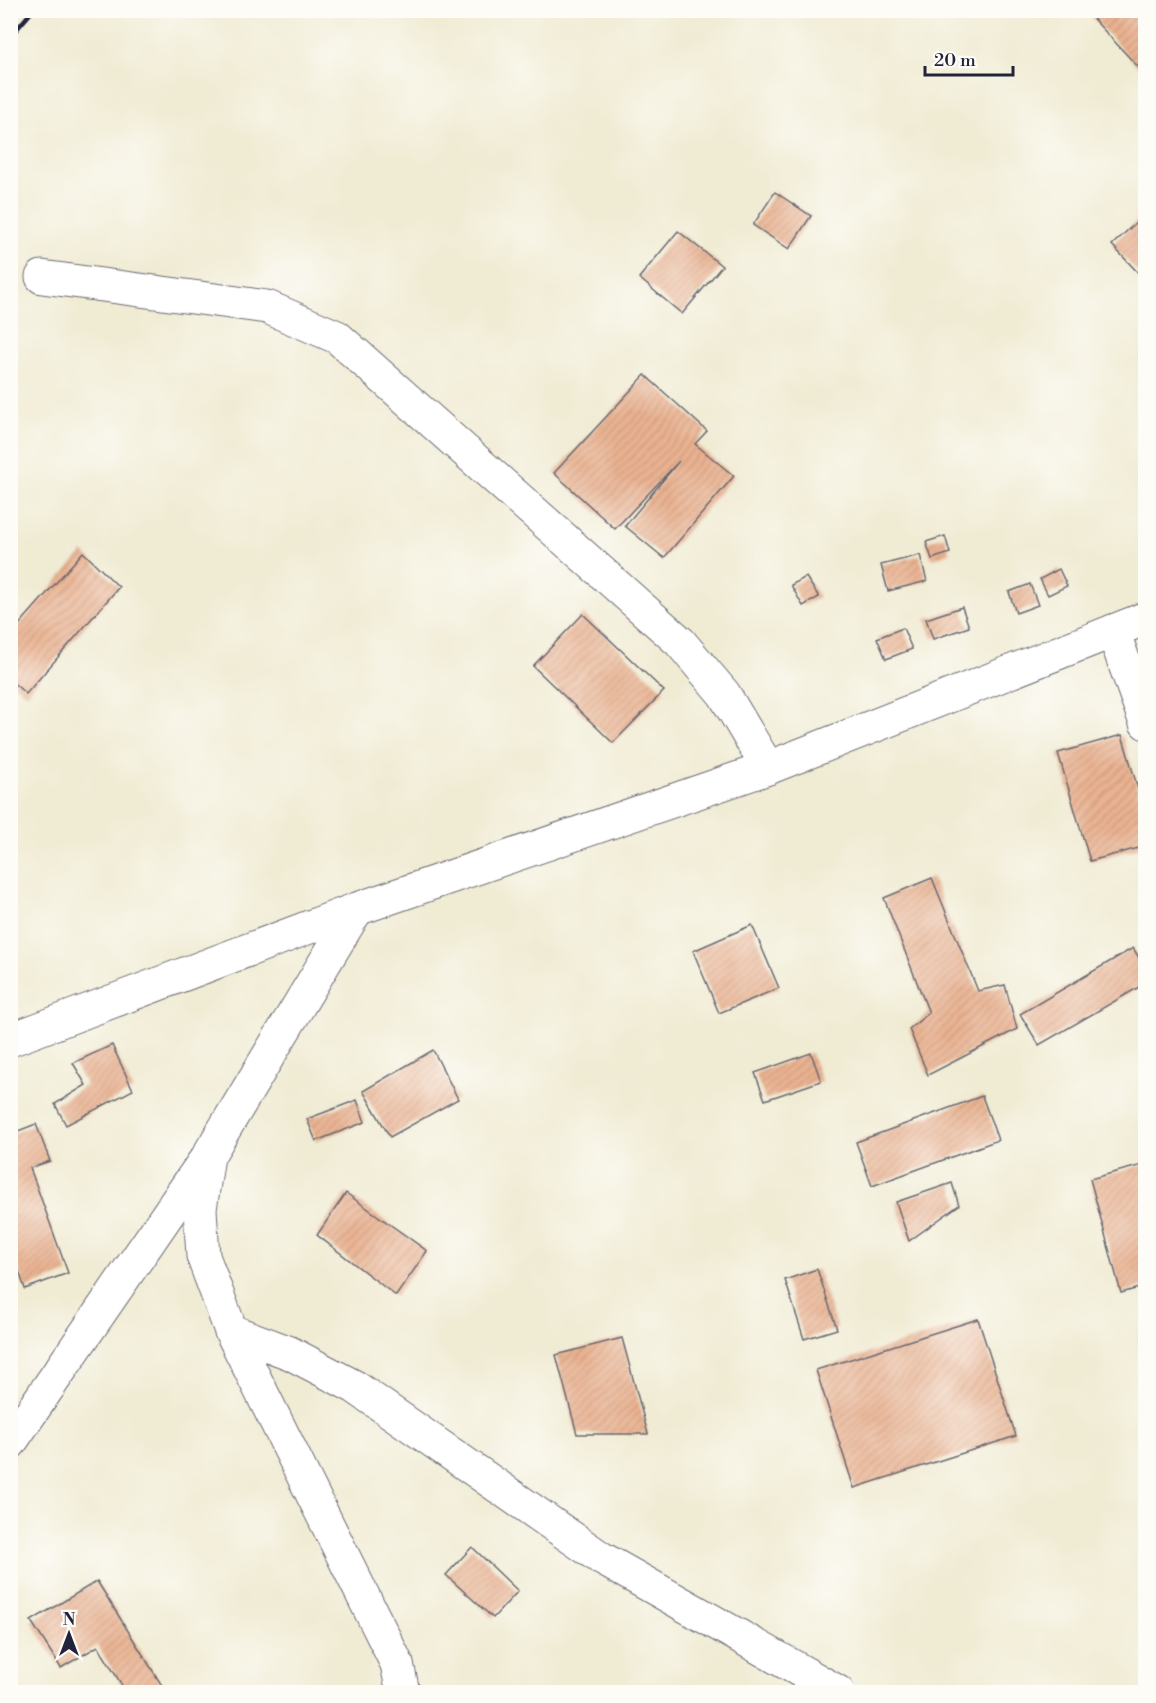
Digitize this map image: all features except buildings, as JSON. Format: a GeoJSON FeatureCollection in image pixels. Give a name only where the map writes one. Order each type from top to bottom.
{"type":"FeatureCollection","features":[{"type":"Feature","properties":{"kind":"street"},"geometry":{"type":"LineString","coordinates":[[42,278],[267,307],[337,337],[680,642],[724,694],[768,768]]}},
{"type":"Feature","properties":{"kind":"street"},"geometry":{"type":"LineString","coordinates":[[10,1040],[357,909],[768,768],[1146,618]]}},
{"type":"Feature","properties":{"kind":"street"},"geometry":{"type":"LineString","coordinates":[[1113,631],[1146,723]]}},
{"type":"Feature","properties":{"kind":"street"},"geometry":{"type":"LineString","coordinates":[[10,1443],[208,1156],[357,909]]}},
{"type":"Feature","properties":{"kind":"street"},"geometry":{"type":"LineString","coordinates":[[208,1156],[200,1209],[203,1256],[231,1331],[397,1664],[404,1692]]}},
{"type":"Feature","properties":{"kind":"street"},"geometry":{"type":"LineString","coordinates":[[231,1331],[290,1353],[355,1387],[601,1558],[838,1692]]}},
{"type":"Feature","properties":{"kind":"railway"},"geometry":{"type":"LineString","coordinates":[[10,37],[33,10]]}}]}
